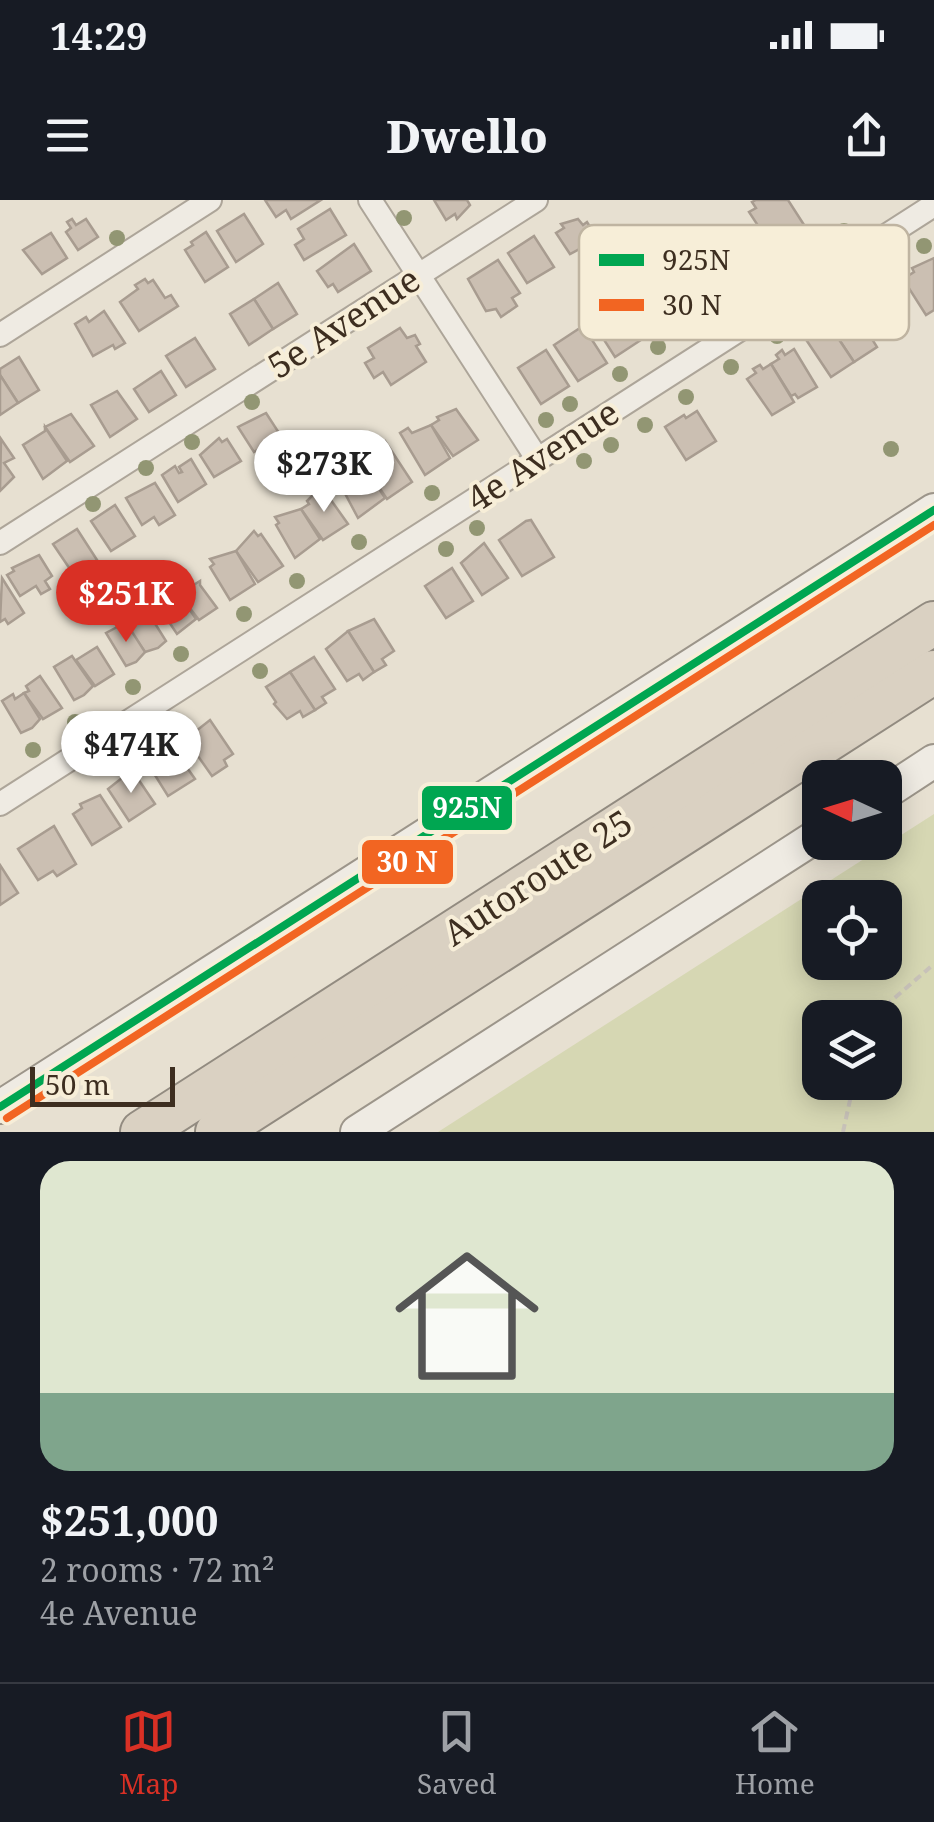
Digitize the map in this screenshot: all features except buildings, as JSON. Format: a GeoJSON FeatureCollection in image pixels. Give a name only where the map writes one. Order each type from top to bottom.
{"type":"FeatureCollection","features":[{"type":"Feature","properties":{"kind":"highway","name":"Autoroute 25"},"geometry":{"type":"LineString","coordinates":[[142,1132],[934,624]]}},
{"type":"Feature","properties":{"kind":"highway","name":"Autoroute 25"},"geometry":{"type":"LineString","coordinates":[[216,1132],[934,672]]}},
{"type":"Feature","properties":{"kind":"main road"},"geometry":{"type":"LineString","coordinates":[[0,1107],[934,510]]}},
{"type":"Feature","properties":{"kind":"main road"},"geometry":{"type":"LineString","coordinates":[[902,781],[934,761]]}},
{"type":"Feature","properties":{"kind":"main road"},"geometry":{"type":"LineString","coordinates":[[356,1132],[802,846]]}},
{"type":"Feature","properties":{"kind":"street"},"geometry":{"type":"LineString","coordinates":[[0,335],[210,200]]}},
{"type":"Feature","properties":{"kind":"street"},"geometry":{"type":"LineString","coordinates":[[370,200],[538,460]]}},
{"type":"Feature","properties":{"kind":"street","name":"5e Avenue"},"geometry":{"type":"LineString","coordinates":[[0,543],[536,200]]}},
{"type":"Feature","properties":{"kind":"street","name":"4e Avenue"},"geometry":{"type":"LineString","coordinates":[[903,225],[934,205]]}},
{"type":"Feature","properties":{"kind":"street","name":"4e Avenue"},"geometry":{"type":"LineString","coordinates":[[0,804],[724,340]]}},
{"type":"Feature","properties":{"kind":"path"},"geometry":{"type":"LineString","coordinates":[[892,1000],[934,964]]}},
{"type":"Feature","properties":{"kind":"path"},"geometry":{"type":"LineString","coordinates":[[843,1132],[850,1100]]}},
{"type":"Feature","properties":{"kind":"green space"},"geometry":{"type":"Polygon","coordinates":[[[934,814],[934,1132],[438,1132],[802,899],[802,980],[902,980],[902,880],[831,880],[862,860],[902,860],[902,835],[934,814]]]}},
{"type":"Feature","properties":{"kind":"transit line","name":"925N"},"geometry":{"type":"LineString","coordinates":[[0,1107],[934,510]]}},
{"type":"Feature","properties":{"kind":"transit line"},"geometry":{"type":"LineString","coordinates":[[7,1118],[934,525]]}}]}
